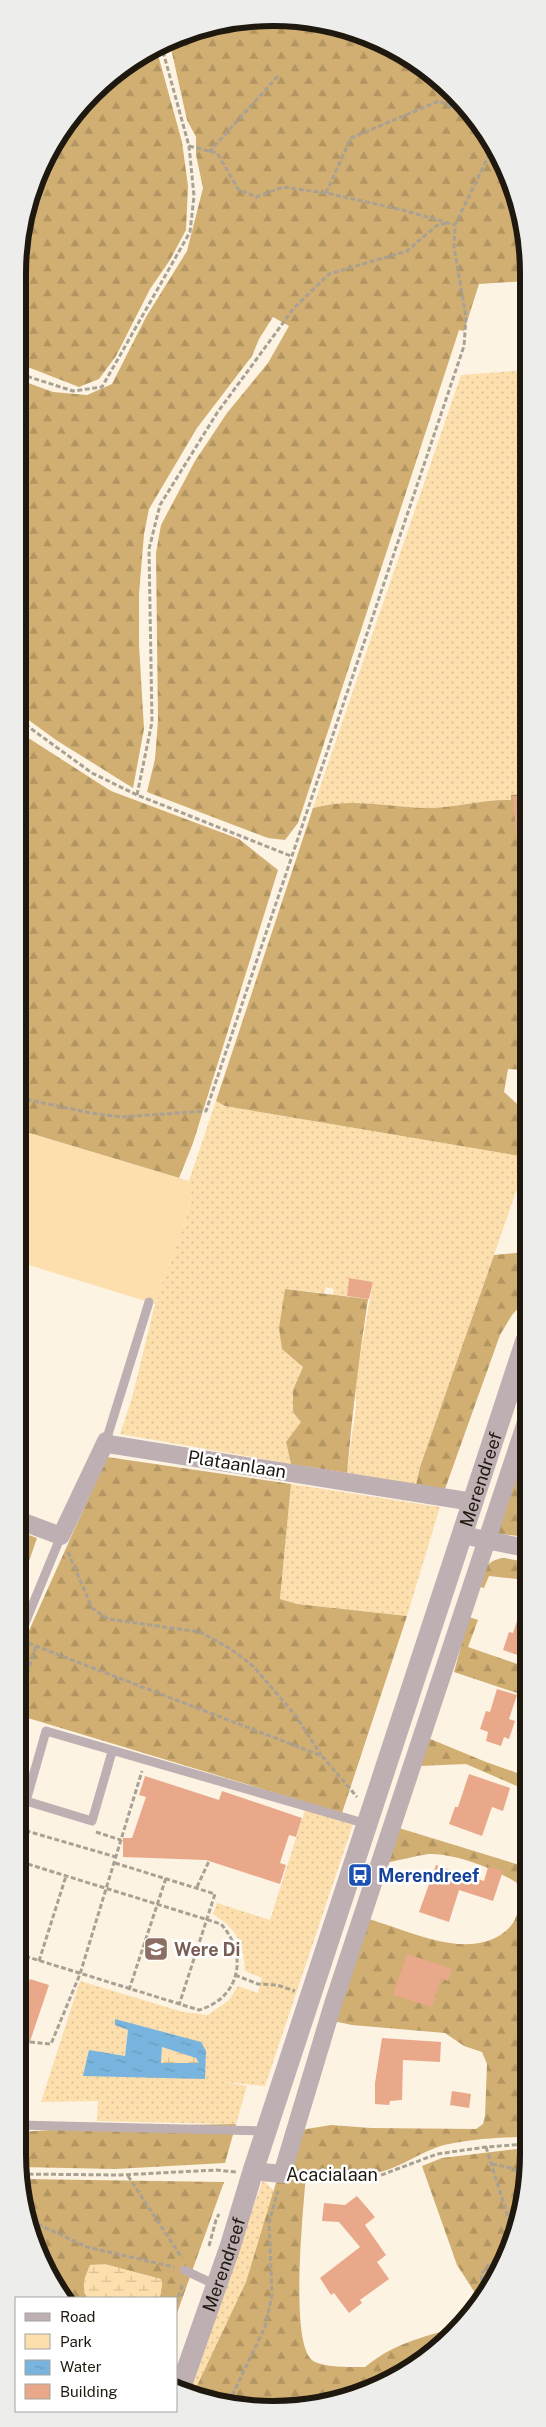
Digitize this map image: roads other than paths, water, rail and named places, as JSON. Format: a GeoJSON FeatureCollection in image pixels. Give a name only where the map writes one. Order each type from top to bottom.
{"type":"FeatureCollection","features":[{"type":"Feature","properties":{"kind":"street","name":"Merendreef"},"geometry":{"type":"LineString","coordinates":[[182,2383],[216,2286],[248,2172],[267,2131],[520,1358]]}},
{"type":"Feature","properties":{"kind":"street","name":"Merendreef"},"geometry":{"type":"LineString","coordinates":[[282,2174],[333,2004],[520,1440]]}},
{"type":"Feature","properties":{"kind":"street","name":"Plataanlaan"},"geometry":{"type":"LineString","coordinates":[[106,1441],[108,1444],[473,1502]]}},
{"type":"Feature","properties":{"kind":"street"},"geometry":{"type":"LineString","coordinates":[[26,1523],[61,1536],[106,1441]]}},
{"type":"Feature","properties":{"kind":"street"},"geometry":{"type":"LineString","coordinates":[[462,1535],[520,1547]]}},
{"type":"Feature","properties":{"kind":"street","name":"Acacialaan"},"geometry":{"type":"LineString","coordinates":[[248,2172],[282,2174]]}},
{"type":"Feature","properties":{"kind":"lane"},"geometry":{"type":"LineString","coordinates":[[106,1441],[148,1302]]}},
{"type":"Feature","properties":{"kind":"lane"},"geometry":{"type":"LineString","coordinates":[[26,1621],[61,1536]]}},
{"type":"Feature","properties":{"kind":"lane"},"geometry":{"type":"LineString","coordinates":[[112,1752],[92,1820],[26,1801],[46,1732],[367,1824]]}},
{"type":"Feature","properties":{"kind":"lane"},"geometry":{"type":"LineString","coordinates":[[26,2125],[267,2131]]}},
{"type":"Feature","properties":{"kind":"lane"},"geometry":{"type":"LineString","coordinates":[[186,2271],[216,2286]]}},
{"type":"Feature","properties":{"kind":"water"},"geometry":{"type":"Polygon","coordinates":[[[115,2019],[201,2042],[206,2051],[205,2079],[83,2076],[89,2050],[125,2056],[128,2030],[115,2025],[115,2019]],[[162,2047],[161,2063],[199,2063],[196,2058],[162,2047]]]}},
{"type":"Feature","properties":{"kind":"place","name":"Merendreef"},"geometry":{"type":"Point","coordinates":[360,1875]}},
{"type":"Feature","properties":{"kind":"place","name":"Were Di"},"geometry":{"type":"Point","coordinates":[156,1949]}}]}
